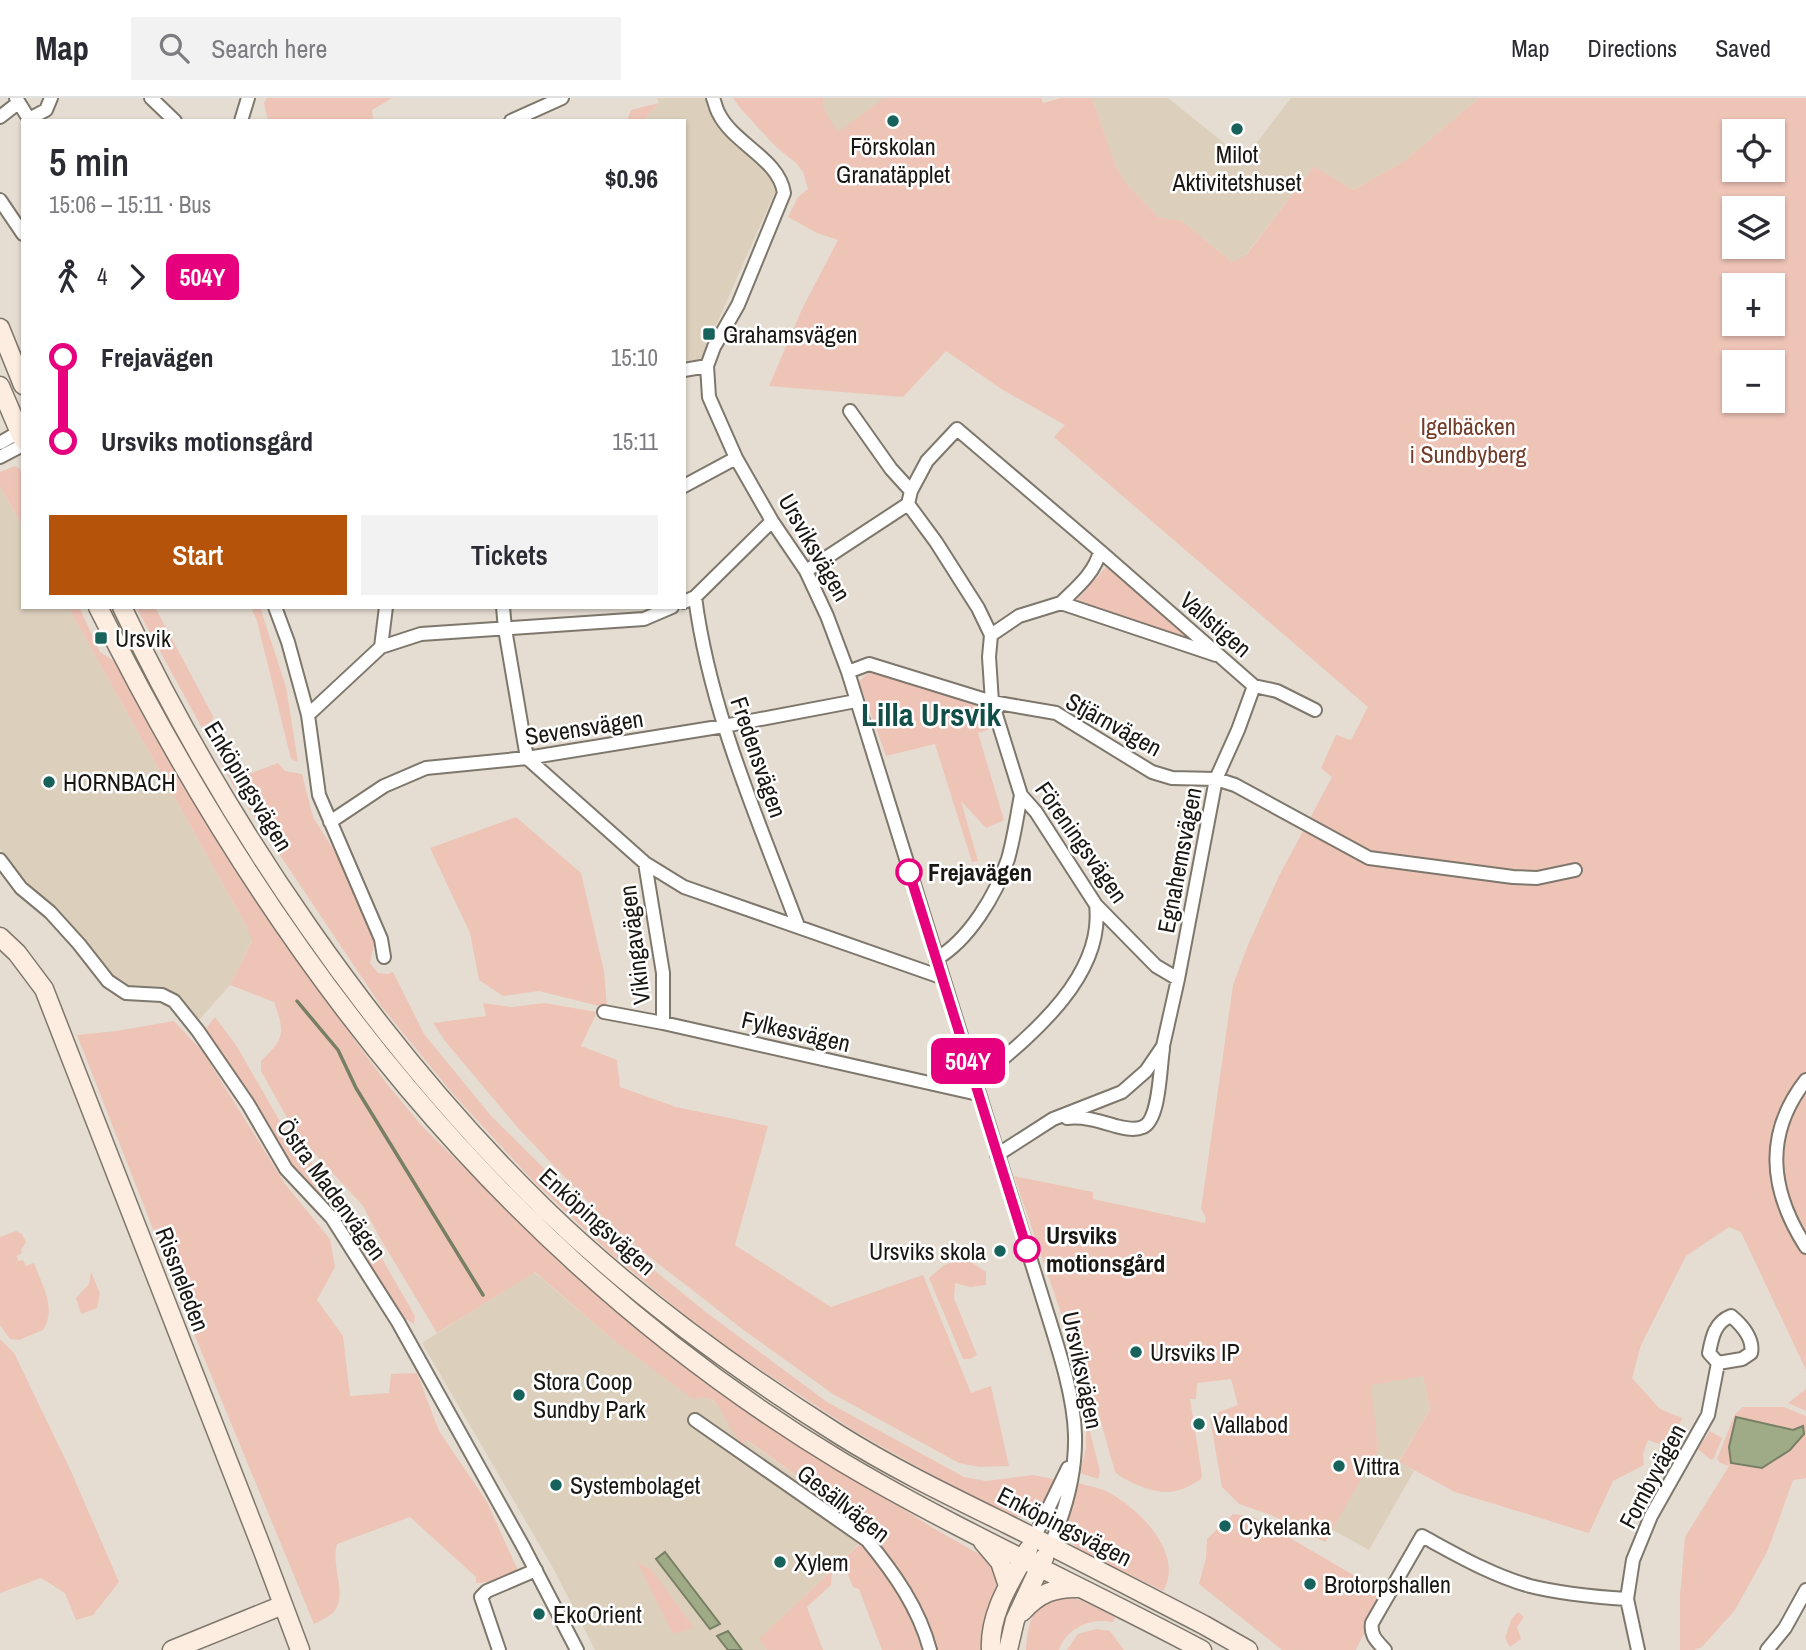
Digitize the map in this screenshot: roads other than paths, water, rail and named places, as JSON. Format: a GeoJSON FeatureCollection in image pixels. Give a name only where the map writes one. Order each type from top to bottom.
{"type":"FeatureCollection","features":[{"type":"Feature","properties":{"kind":"main road"},"geometry":{"type":"LineString","coordinates":[[0,328],[21,380]]}},
{"type":"Feature","properties":{"kind":"main road"},"geometry":{"type":"LineString","coordinates":[[0,386],[21,435]]}},
{"type":"Feature","properties":{"kind":"main road","name":"Enköpingsvägen"},"geometry":{"type":"LineString","coordinates":[[99,609],[147,702],[187,771],[269,902],[384,1061],[486,1178],[596,1282],[640,1320],[717,1378],[842,1462],[1202,1650]]}},
{"type":"Feature","properties":{"kind":"main road","name":"Enköpingsvägen"},"geometry":{"type":"LineString","coordinates":[[123,609],[144,654],[213,778],[286,895],[387,1032],[467,1128],[547,1212],[629,1284],[692,1334],[765,1387],[854,1444],[1248,1650]]}},
{"type":"Feature","properties":{"kind":"main road","name":"Rissneleden"},"geometry":{"type":"LineString","coordinates":[[0,937],[18,953],[44,989],[300,1650]]}},
{"type":"Feature","properties":{"kind":"main road"},"geometry":{"type":"LineString","coordinates":[[973,1532],[1000,1562],[1008,1586]]}},
{"type":"Feature","properties":{"kind":"main road","name":"Ursviksvägen"},"geometry":{"type":"LineString","coordinates":[[991,1650],[992,1629],[1008,1586],[1023,1558],[1042,1542]]}},
{"type":"Feature","properties":{"kind":"main road","name":"Ursviksvägen"},"geometry":{"type":"LineString","coordinates":[[1008,1650],[1015,1620],[1040,1567],[1042,1542]]}},
{"type":"Feature","properties":{"kind":"main road"},"geometry":{"type":"LineString","coordinates":[[1015,1620],[1029,1604],[1051,1590],[1080,1588]]}},
{"type":"Feature","properties":{"kind":"main road"},"geometry":{"type":"LineString","coordinates":[[172,1650],[283,1605]]}},
{"type":"Feature","properties":{"kind":"street"},"geometry":{"type":"LineString","coordinates":[[0,117],[17,100],[29,119],[47,110],[51,98]]}},
{"type":"Feature","properties":{"kind":"street"},"geometry":{"type":"LineString","coordinates":[[151,98],[173,119]]}},
{"type":"Feature","properties":{"kind":"street"},"geometry":{"type":"LineString","coordinates":[[242,119],[248,98]]}},
{"type":"Feature","properties":{"kind":"street"},"geometry":{"type":"LineString","coordinates":[[515,119],[562,98]]}},
{"type":"Feature","properties":{"kind":"street"},"geometry":{"type":"LineString","coordinates":[[686,370],[707,366],[714,347],[738,305],[784,193],[782,181],[726,123],[713,98]]}},
{"type":"Feature","properties":{"kind":"street"},"geometry":{"type":"LineString","coordinates":[[0,200],[21,231]]}},
{"type":"Feature","properties":{"kind":"street","name":"Ursviksvägen"},"geometry":{"type":"LineString","coordinates":[[707,366],[709,397],[736,458],[772,521],[806,571],[827,616],[848,672],[1059,1353],[1075,1435],[1073,1458],[1042,1542]]}},
{"type":"Feature","properties":{"kind":"street","name":"Föreningsvägen"},"geometry":{"type":"LineString","coordinates":[[850,411],[909,497],[978,608],[991,635],[989,657],[992,702],[1021,795],[1036,812],[1096,905],[1156,966],[1178,979]]}},
{"type":"Feature","properties":{"kind":"street","name":"Vallstigen"},"geometry":{"type":"LineString","coordinates":[[909,497],[927,461],[957,429],[1254,686],[1277,691],[1315,710]]}},
{"type":"Feature","properties":{"kind":"street"},"geometry":{"type":"LineString","coordinates":[[0,443],[21,437]]}},
{"type":"Feature","properties":{"kind":"street"},"geometry":{"type":"LineString","coordinates":[[0,457],[21,438]]}},
{"type":"Feature","properties":{"kind":"street"},"geometry":{"type":"LineString","coordinates":[[686,485],[736,458]]}},
{"type":"Feature","properties":{"kind":"street"},"geometry":{"type":"LineString","coordinates":[[806,571],[909,497]]}},
{"type":"Feature","properties":{"kind":"street"},"geometry":{"type":"LineString","coordinates":[[690,600],[772,521]]}},
{"type":"Feature","properties":{"kind":"street"},"geometry":{"type":"LineString","coordinates":[[991,635],[1019,616],[1062,603],[1098,561],[1100,551]]}},
{"type":"Feature","properties":{"kind":"street","name":"Fredensvägen"},"geometry":{"type":"LineString","coordinates":[[690,600],[724,726],[798,926]]}},
{"type":"Feature","properties":{"kind":"street"},"geometry":{"type":"LineString","coordinates":[[1062,603],[1222,657]]}},
{"type":"Feature","properties":{"kind":"street"},"geometry":{"type":"LineString","coordinates":[[276,609],[288,642],[308,715],[319,795],[381,939],[384,957]]}},
{"type":"Feature","properties":{"kind":"street"},"geometry":{"type":"LineString","coordinates":[[381,647],[386,609]]}},
{"type":"Feature","properties":{"kind":"street"},"geometry":{"type":"LineString","coordinates":[[503,609],[527,758],[645,863],[684,887],[941,977]]}},
{"type":"Feature","properties":{"kind":"street"},"geometry":{"type":"LineString","coordinates":[[308,715],[381,647],[421,634],[644,619],[667,609]]}},
{"type":"Feature","properties":{"kind":"street","name":"Stjärnvägen"},"geometry":{"type":"LineString","coordinates":[[848,672],[869,664],[992,702],[1056,713],[1152,772],[1172,778],[1216,779],[1235,785],[1369,858],[1513,877],[1537,878],[1575,870]]}},
{"type":"Feature","properties":{"kind":"street","name":"Egnahemsvägen"},"geometry":{"type":"LineString","coordinates":[[1053,1119],[1080,1117],[1130,1129],[1143,1127],[1149,1122],[1157,1099],[1163,1046],[1216,779],[1254,686]]}},
{"type":"Feature","properties":{"kind":"street","name":"Sevensvägen"},"geometry":{"type":"LineString","coordinates":[[330,822],[384,786],[426,768],[527,758],[856,701]]}},
{"type":"Feature","properties":{"kind":"street"},"geometry":{"type":"LineString","coordinates":[[936,959],[950,951],[976,921],[993,891],[1007,861],[1021,795]]}},
{"type":"Feature","properties":{"kind":"street","name":"Östra Madenvägen"},"geometry":{"type":"LineString","coordinates":[[0,860],[21,888],[50,912],[79,944],[108,981],[126,993],[162,995],[174,1001],[198,1031],[248,1104],[286,1169],[332,1218],[398,1322],[536,1570],[577,1650]]}},
{"type":"Feature","properties":{"kind":"street","name":"Vikingavägen"},"geometry":{"type":"LineString","coordinates":[[645,863],[663,973],[663,1023]]}},
{"type":"Feature","properties":{"kind":"street"},"geometry":{"type":"LineString","coordinates":[[976,1088],[1064,998],[1088,957],[1098,924],[1096,905]]}},
{"type":"Feature","properties":{"kind":"street","name":"Fylkesvägen"},"geometry":{"type":"LineString","coordinates":[[604,1012],[976,1088]]}},
{"type":"Feature","properties":{"kind":"street","name":"Egnahemsvägen"},"geometry":{"type":"LineString","coordinates":[[997,1154],[1053,1119],[1122,1092],[1146,1072],[1163,1046]]}},
{"type":"Feature","properties":{"kind":"street"},"geometry":{"type":"LineString","coordinates":[[1806,1080],[1789,1104],[1778,1139],[1776,1164],[1778,1188],[1783,1204],[1806,1247]]}},
{"type":"Feature","properties":{"kind":"street","name":"Fornbyvägen"},"geometry":{"type":"LineString","coordinates":[[1637,1650],[1627,1599],[1630,1571],[1642,1534],[1707,1415],[1718,1363]]}},
{"type":"Feature","properties":{"kind":"street","name":"Gesällvägen"},"geometry":{"type":"LineString","coordinates":[[695,1420],[867,1540],[889,1567],[909,1600],[925,1633],[929,1650]]}},
{"type":"Feature","properties":{"kind":"street"},"geometry":{"type":"LineString","coordinates":[[1385,1650],[1374,1638],[1372,1623],[1422,1536],[1477,1566],[1529,1586],[1584,1596],[1627,1599]]}},
{"type":"Feature","properties":{"kind":"street"},"geometry":{"type":"LineString","coordinates":[[499,1650],[481,1597],[487,1591],[536,1570]]}},
{"type":"Feature","properties":{"kind":"street"},"geometry":{"type":"LineString","coordinates":[[1767,1650],[1785,1628],[1806,1590]]}},
{"type":"Feature","properties":{"kind":"waterway"},"geometry":{"type":"LineString","coordinates":[[297,1001],[338,1050],[356,1088],[483,1295]]}},
{"type":"Feature","properties":{"kind":"place","name":"Förskolan Granatäpplet"},"geometry":{"type":"Point","coordinates":[893,121]}},
{"type":"Feature","properties":{"kind":"place","name":"Milot Aktivitetshuset"},"geometry":{"type":"Point","coordinates":[1237,129]}},
{"type":"Feature","properties":{"kind":"place","name":"Grahamsvägen"},"geometry":{"type":"Point","coordinates":[709,334]}},
{"type":"Feature","properties":{"kind":"place","name":"Ursvik"},"geometry":{"type":"Point","coordinates":[101,638]}},
{"type":"Feature","properties":{"kind":"place","name":"HORNBACH"},"geometry":{"type":"Point","coordinates":[49,782]}},
{"type":"Feature","properties":{"kind":"place","name":"Frejavägen"},"geometry":{"type":"Point","coordinates":[909,872]}},
{"type":"Feature","properties":{"kind":"place","name":"Ursviks motionsgård"},"geometry":{"type":"Point","coordinates":[1027,1249]}},
{"type":"Feature","properties":{"kind":"place","name":"Ursviks skola"},"geometry":{"type":"Point","coordinates":[1000,1251]}},
{"type":"Feature","properties":{"kind":"place","name":"Ursviks IP"},"geometry":{"type":"Point","coordinates":[1136,1352]}},
{"type":"Feature","properties":{"kind":"place","name":"Stora Coop Sundby Park"},"geometry":{"type":"Point","coordinates":[519,1395]}},
{"type":"Feature","properties":{"kind":"place","name":"Vallabod"},"geometry":{"type":"Point","coordinates":[1199,1424]}},
{"type":"Feature","properties":{"kind":"place","name":"Vittra"},"geometry":{"type":"Point","coordinates":[1339,1466]}},
{"type":"Feature","properties":{"kind":"place","name":"Systembolaget"},"geometry":{"type":"Point","coordinates":[556,1485]}},
{"type":"Feature","properties":{"kind":"place","name":"Cykelanka"},"geometry":{"type":"Point","coordinates":[1225,1526]}},
{"type":"Feature","properties":{"kind":"place","name":"Xylem"},"geometry":{"type":"Point","coordinates":[780,1562]}},
{"type":"Feature","properties":{"kind":"place","name":"Brotorpshallen"},"geometry":{"type":"Point","coordinates":[1310,1584]}},
{"type":"Feature","properties":{"kind":"place","name":"EkoOrient"},"geometry":{"type":"Point","coordinates":[539,1614]}},
{"type":"Feature","properties":{"kind":"district","name":"Lilla Ursvik"},"geometry":{"type":"Point","coordinates":[931,714]}},
{"type":"Feature","properties":{"kind":"park label","name":"Igelbäcken i Sundbyberg"},"geometry":{"type":"Point","coordinates":[1468,440]}}]}
